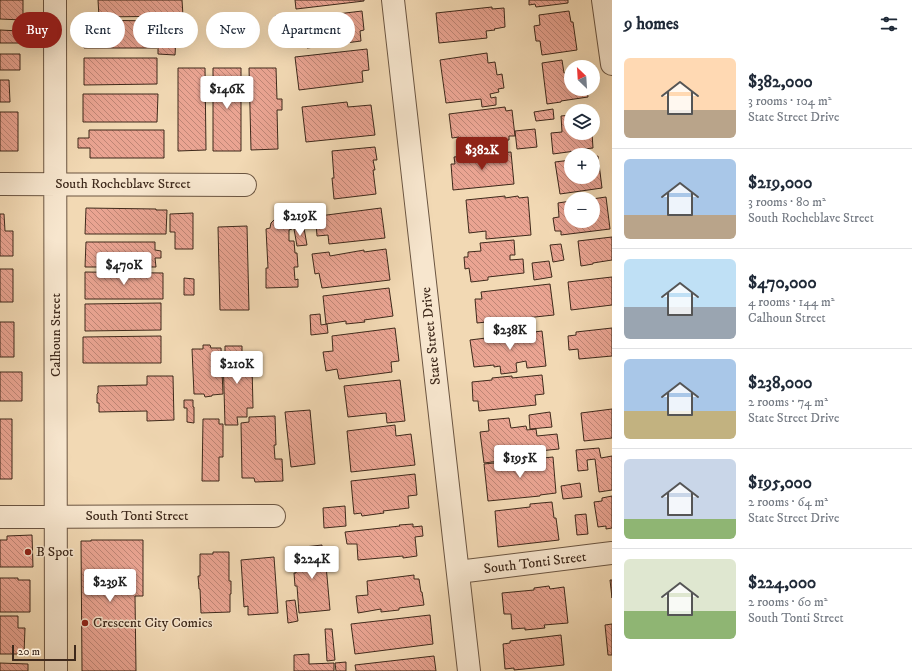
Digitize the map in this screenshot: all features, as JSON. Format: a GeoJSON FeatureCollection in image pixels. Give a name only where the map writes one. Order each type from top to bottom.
{"type":"FeatureCollection","features":[{"type":"Feature","properties":{"kind":"street","name":"Calhoun Street"},"geometry":{"type":"LineString","coordinates":[[55,0],[56,671]]}},
{"type":"Feature","properties":{"kind":"street","name":"State Street Drive"},"geometry":{"type":"LineString","coordinates":[[393,0],[469,671]]}},
{"type":"Feature","properties":{"kind":"street"},"geometry":{"type":"LineString","coordinates":[[604,0],[612,64]]}},
{"type":"Feature","properties":{"kind":"street","name":"South Rocheblave Street"},"geometry":{"type":"LineString","coordinates":[[0,184],[245,185]]}},
{"type":"Feature","properties":{"kind":"street","name":"South Tonti Street"},"geometry":{"type":"LineString","coordinates":[[0,517],[274,516]]}},
{"type":"Feature","properties":{"kind":"street","name":"South Tonti Street"},"geometry":{"type":"LineString","coordinates":[[458,572],[612,554]]}},
{"type":"Feature","properties":{"kind":"building"},"geometry":{"type":"Polygon","coordinates":[[[0,0],[23,0],[23,12],[12,12],[12,20],[0,19],[0,0]]]}},
{"type":"Feature","properties":{"kind":"building"},"geometry":{"type":"Polygon","coordinates":[[[98,0],[182,0],[183,12],[133,12],[133,17],[125,17],[125,12],[99,12],[98,0]]]}},
{"type":"Feature","properties":{"kind":"building"},"geometry":{"type":"Polygon","coordinates":[[[295,0],[364,0],[364,1],[296,9],[295,0]]]}},
{"type":"Feature","properties":{"kind":"building"},"geometry":{"type":"Polygon","coordinates":[[[529,0],[568,0],[568,3],[536,7],[535,4],[529,5],[529,0]]]}},
{"type":"Feature","properties":{"kind":"building"},"geometry":{"type":"Polygon","coordinates":[[[492,7],[492,9],[504,8],[505,27],[486,31],[487,38],[439,43],[436,13],[492,7]]]}},
{"type":"Feature","properties":{"kind":"building"},"geometry":{"type":"Polygon","coordinates":[[[362,11],[364,30],[360,31],[361,41],[355,42],[355,12],[354,12],[362,11]]]}},
{"type":"Feature","properties":{"kind":"building"},"geometry":{"type":"Polygon","coordinates":[[[569,11],[571,22],[573,22],[577,50],[542,55],[540,41],[536,41],[534,26],[540,25],[539,15],[569,11]]]}},
{"type":"Feature","properties":{"kind":"building"},"geometry":{"type":"Polygon","coordinates":[[[125,21],[133,21],[133,48],[125,48],[125,21]]]}},
{"type":"Feature","properties":{"kind":"building"},"geometry":{"type":"Polygon","coordinates":[[[0,30],[12,31],[12,43],[0,43],[0,30]]]}},
{"type":"Feature","properties":{"kind":"building"},"geometry":{"type":"Polygon","coordinates":[[[158,48],[175,48],[175,55],[158,54],[158,48]]]}},
{"type":"Feature","properties":{"kind":"building"},"geometry":{"type":"Polygon","coordinates":[[[367,49],[369,70],[362,71],[363,82],[299,90],[295,57],[367,49]]]}},
{"type":"Feature","properties":{"kind":"building"},"geometry":{"type":"Polygon","coordinates":[[[487,53],[488,63],[495,62],[497,75],[502,74],[504,88],[498,89],[499,92],[490,94],[491,98],[496,97],[496,105],[482,107],[481,99],[446,103],[440,60],[487,53]]]}},
{"type":"Feature","properties":{"kind":"building"},"geometry":{"type":"Polygon","coordinates":[[[0,54],[20,54],[20,70],[0,70],[0,54]]]}},
{"type":"Feature","properties":{"kind":"building"},"geometry":{"type":"Polygon","coordinates":[[[84,58],[157,58],[157,84],[84,85],[84,58]]]}},
{"type":"Feature","properties":{"kind":"building"},"geometry":{"type":"Polygon","coordinates":[[[562,60],[564,73],[564,96],[588,97],[547,104],[542,63],[562,60]]]}},
{"type":"Feature","properties":{"kind":"building"},"geometry":{"type":"Polygon","coordinates":[[[178,68],[205,68],[206,150],[178,151],[178,68]]]}},
{"type":"Feature","properties":{"kind":"building"},"geometry":{"type":"Polygon","coordinates":[[[213,68],[241,68],[241,151],[213,151],[213,68]]]}},
{"type":"Feature","properties":{"kind":"building"},"geometry":{"type":"Polygon","coordinates":[[[249,68],[276,68],[277,99],[282,99],[282,110],[277,110],[278,149],[251,150],[249,68]]]}},
{"type":"Feature","properties":{"kind":"building"},"geometry":{"type":"Polygon","coordinates":[[[0,80],[9,80],[10,102],[0,102],[0,80]]]}},
{"type":"Feature","properties":{"kind":"building"},"geometry":{"type":"Polygon","coordinates":[[[83,94],[158,94],[157,122],[83,122],[83,94]]]}},
{"type":"Feature","properties":{"kind":"building"},"geometry":{"type":"Polygon","coordinates":[[[347,102],[348,107],[371,105],[375,135],[306,142],[302,107],[347,102]]]}},
{"type":"Feature","properties":{"kind":"building"},"geometry":{"type":"Polygon","coordinates":[[[505,107],[506,111],[512,110],[515,136],[509,136],[509,140],[460,146],[459,137],[452,138],[449,114],[505,107]]]}},
{"type":"Feature","properties":{"kind":"building"},"geometry":{"type":"Polygon","coordinates":[[[553,109],[554,119],[536,121],[534,112],[553,109]]]}},
{"type":"Feature","properties":{"kind":"building"},"geometry":{"type":"Polygon","coordinates":[[[0,112],[18,112],[18,151],[0,151],[0,112]]]}},
{"type":"Feature","properties":{"kind":"building"},"geometry":{"type":"Polygon","coordinates":[[[561,116],[564,116],[564,140],[592,140],[593,148],[564,148],[564,152],[553,154],[551,133],[562,132],[561,116]]]}},
{"type":"Feature","properties":{"kind":"building"},"geometry":{"type":"Polygon","coordinates":[[[535,129],[537,147],[517,149],[515,131],[535,129]]]}},
{"type":"Feature","properties":{"kind":"building"},"geometry":{"type":"Polygon","coordinates":[[[89,130],[164,130],[164,158],[90,158],[90,148],[78,148],[78,138],[89,138],[89,130]]]}},
{"type":"Feature","properties":{"kind":"building"},"geometry":{"type":"Polygon","coordinates":[[[375,147],[377,160],[373,160],[375,170],[373,170],[376,194],[334,199],[332,151],[375,147]]]}},
{"type":"Feature","properties":{"kind":"building"},"geometry":{"type":"Polygon","coordinates":[[[511,152],[514,184],[453,190],[451,164],[455,164],[454,157],[511,152]]]}},
{"type":"Feature","properties":{"kind":"building"},"geometry":{"type":"Polygon","coordinates":[[[564,161],[564,184],[600,184],[600,172],[602,188],[564,192],[564,193],[560,194],[555,162],[564,161]]]}},
{"type":"Feature","properties":{"kind":"building"},"geometry":{"type":"Polygon","coordinates":[[[505,196],[505,198],[518,196],[519,198],[528,197],[531,235],[486,239],[486,231],[469,233],[466,200],[505,196]]]}},
{"type":"Feature","properties":{"kind":"building"},"geometry":{"type":"Polygon","coordinates":[[[606,197],[610,229],[561,235],[561,231],[555,231],[553,218],[559,217],[558,203],[564,202],[564,228],[600,228],[600,198],[606,197]]]}},
{"type":"Feature","properties":{"kind":"building"},"geometry":{"type":"Polygon","coordinates":[[[86,208],[167,210],[166,234],[85,234],[86,208]]]}},
{"type":"Feature","properties":{"kind":"building"},"geometry":{"type":"Polygon","coordinates":[[[381,208],[385,238],[329,244],[328,235],[317,236],[316,223],[320,223],[319,216],[381,208]]]}},
{"type":"Feature","properties":{"kind":"building"},"geometry":{"type":"Polygon","coordinates":[[[193,213],[193,249],[175,249],[175,232],[170,232],[170,214],[193,213]]]}},
{"type":"Feature","properties":{"kind":"building"},"geometry":{"type":"Polygon","coordinates":[[[0,214],[4,214],[5,231],[13,231],[13,256],[0,256],[0,214]]]}},
{"type":"Feature","properties":{"kind":"building"},"geometry":{"type":"Polygon","coordinates":[[[275,219],[291,219],[292,229],[289,230],[289,241],[294,241],[295,253],[297,253],[298,267],[294,267],[295,280],[298,279],[298,287],[266,288],[266,268],[268,268],[266,229],[270,228],[271,223],[275,219]]]}},
{"type":"Feature","properties":{"kind":"building"},"geometry":{"type":"Polygon","coordinates":[[[247,226],[249,310],[220,310],[218,227],[247,226]]]}},
{"type":"Feature","properties":{"kind":"building"},"geometry":{"type":"Polygon","coordinates":[[[304,228],[307,245],[297,246],[294,229],[304,228]]]}},
{"type":"Feature","properties":{"kind":"building"},"geometry":{"type":"Polygon","coordinates":[[[612,237],[612,260],[581,266],[578,241],[612,237]]]}},
{"type":"Feature","properties":{"kind":"building"},"geometry":{"type":"Polygon","coordinates":[[[514,240],[515,255],[510,255],[510,260],[523,259],[524,273],[488,277],[488,280],[471,282],[469,268],[465,269],[464,257],[468,257],[468,252],[481,251],[480,243],[514,240]]]}},
{"type":"Feature","properties":{"kind":"building"},"geometry":{"type":"Polygon","coordinates":[[[86,242],[155,242],[155,250],[161,251],[161,258],[155,258],[156,267],[85,267],[86,242]]]}},
{"type":"Feature","properties":{"kind":"building"},"geometry":{"type":"Polygon","coordinates":[[[561,244],[564,260],[553,262],[550,245],[561,244]]]}},
{"type":"Feature","properties":{"kind":"building"},"geometry":{"type":"Polygon","coordinates":[[[386,249],[390,280],[322,288],[319,273],[315,274],[312,254],[329,252],[330,256],[364,250],[364,252],[386,249]]]}},
{"type":"Feature","properties":{"kind":"building"},"geometry":{"type":"Polygon","coordinates":[[[549,261],[552,277],[534,280],[532,263],[549,261]]]}},
{"type":"Feature","properties":{"kind":"building"},"geometry":{"type":"Polygon","coordinates":[[[0,269],[13,269],[13,302],[0,302],[0,269]]]}},
{"type":"Feature","properties":{"kind":"building"},"geometry":{"type":"Polygon","coordinates":[[[85,272],[163,273],[163,299],[85,299],[85,272]]]}},
{"type":"Feature","properties":{"kind":"building"},"geometry":{"type":"Polygon","coordinates":[[[612,277],[612,305],[571,310],[568,282],[612,277]]]}},
{"type":"Feature","properties":{"kind":"building"},"geometry":{"type":"Polygon","coordinates":[[[184,278],[194,279],[194,295],[184,295],[184,278]]]}},
{"type":"Feature","properties":{"kind":"building"},"geometry":{"type":"Polygon","coordinates":[[[550,284],[554,315],[477,323],[475,299],[482,299],[481,292],[550,284]]]}},
{"type":"Feature","properties":{"kind":"building"},"geometry":{"type":"Polygon","coordinates":[[[389,288],[393,316],[364,320],[365,322],[346,324],[346,321],[326,324],[323,296],[389,288]]]}},
{"type":"Feature","properties":{"kind":"building"},"geometry":{"type":"Polygon","coordinates":[[[161,303],[161,330],[85,331],[85,304],[161,303]]]}},
{"type":"Feature","properties":{"kind":"building"},"geometry":{"type":"Polygon","coordinates":[[[320,314],[321,325],[327,324],[328,333],[311,335],[310,315],[320,314]]]}},
{"type":"Feature","properties":{"kind":"building"},"geometry":{"type":"Polygon","coordinates":[[[0,322],[14,322],[14,357],[0,357],[0,322]]]}},
{"type":"Feature","properties":{"kind":"building"},"geometry":{"type":"Polygon","coordinates":[[[395,328],[399,361],[391,362],[392,372],[339,379],[337,369],[326,371],[323,352],[333,351],[332,336],[395,328]]]}},
{"type":"Feature","properties":{"kind":"building"},"geometry":{"type":"Polygon","coordinates":[[[612,328],[612,356],[579,359],[578,349],[569,350],[568,336],[576,335],[576,332],[612,328]]]}},
{"type":"Feature","properties":{"kind":"building"},"geometry":{"type":"Polygon","coordinates":[[[542,331],[546,366],[527,368],[526,361],[516,363],[517,372],[501,374],[500,366],[494,367],[494,365],[474,367],[470,340],[542,331]]]}},
{"type":"Feature","properties":{"kind":"building"},"geometry":{"type":"Polygon","coordinates":[[[161,336],[161,363],[83,363],[83,337],[161,336]]]}},
{"type":"Feature","properties":{"kind":"building"},"geometry":{"type":"Polygon","coordinates":[[[203,345],[210,345],[211,348],[221,348],[223,394],[205,397],[204,394],[194,394],[192,349],[203,349],[203,345]]]}},
{"type":"Feature","properties":{"kind":"building"},"geometry":{"type":"Polygon","coordinates":[[[225,346],[242,346],[242,354],[245,353],[245,366],[252,365],[253,408],[247,408],[247,417],[237,417],[238,425],[225,425],[223,354],[225,354],[225,346]]]}},
{"type":"Feature","properties":{"kind":"building"},"geometry":{"type":"Polygon","coordinates":[[[0,372],[22,372],[22,401],[0,401],[0,372]]]}},
{"type":"Feature","properties":{"kind":"building"},"geometry":{"type":"Polygon","coordinates":[[[542,375],[544,394],[535,395],[536,405],[479,411],[478,401],[473,401],[472,382],[512,376],[512,378],[542,375]]]}},
{"type":"Feature","properties":{"kind":"building"},"geometry":{"type":"Polygon","coordinates":[[[147,376],[173,376],[174,420],[147,421],[147,411],[99,412],[99,403],[97,403],[98,386],[147,385],[147,376]]]}},
{"type":"Feature","properties":{"kind":"building"},"geometry":{"type":"Polygon","coordinates":[[[400,380],[405,421],[387,423],[386,413],[348,417],[344,386],[400,380]]]}},
{"type":"Feature","properties":{"kind":"building"},"geometry":{"type":"Polygon","coordinates":[[[184,400],[193,400],[194,423],[187,422],[187,408],[184,408],[184,400]]]}},
{"type":"Feature","properties":{"kind":"building"},"geometry":{"type":"Polygon","coordinates":[[[612,409],[612,438],[584,441],[581,413],[612,409]]]}},
{"type":"Feature","properties":{"kind":"building"},"geometry":{"type":"Polygon","coordinates":[[[310,410],[315,464],[291,467],[285,412],[310,410]]]}},
{"type":"Feature","properties":{"kind":"building"},"geometry":{"type":"Polygon","coordinates":[[[550,412],[552,427],[530,429],[529,415],[550,412]]]}},
{"type":"Feature","properties":{"kind":"building"},"geometry":{"type":"Polygon","coordinates":[[[275,416],[275,459],[282,459],[283,481],[255,482],[254,478],[242,478],[241,423],[249,422],[249,417],[275,416]]]}},
{"type":"Feature","properties":{"kind":"building"},"geometry":{"type":"Polygon","coordinates":[[[509,418],[511,428],[526,426],[527,430],[536,429],[537,436],[557,434],[559,449],[539,451],[539,456],[484,463],[480,432],[489,431],[488,420],[509,418]]]}},
{"type":"Feature","properties":{"kind":"building"},"geometry":{"type":"Polygon","coordinates":[[[0,419],[12,419],[12,479],[0,479],[0,419]]]}},
{"type":"Feature","properties":{"kind":"building"},"geometry":{"type":"Polygon","coordinates":[[[203,419],[219,419],[219,424],[223,424],[223,457],[219,457],[219,481],[202,481],[203,419]]]}},
{"type":"Feature","properties":{"kind":"building"},"geometry":{"type":"Polygon","coordinates":[[[395,425],[396,436],[411,434],[415,465],[351,472],[347,431],[395,425]]]}},
{"type":"Feature","properties":{"kind":"building"},"geometry":{"type":"Polygon","coordinates":[[[599,448],[601,458],[612,456],[612,490],[599,492],[595,459],[587,460],[588,470],[578,471],[576,450],[599,448]]]}},
{"type":"Feature","properties":{"kind":"building"},"geometry":{"type":"Polygon","coordinates":[[[553,457],[556,493],[488,501],[484,464],[553,457]]]}},
{"type":"Feature","properties":{"kind":"building"},"geometry":{"type":"Polygon","coordinates":[[[415,474],[417,495],[408,496],[409,508],[383,511],[384,513],[362,516],[361,513],[354,514],[351,481],[415,474]]]}},
{"type":"Feature","properties":{"kind":"building"},"geometry":{"type":"Polygon","coordinates":[[[580,483],[582,497],[563,499],[561,486],[580,483]]]}},
{"type":"Feature","properties":{"kind":"building"},"geometry":{"type":"Polygon","coordinates":[[[612,496],[612,528],[606,529],[606,526],[598,527],[594,502],[602,501],[602,498],[612,496]]]}},
{"type":"Feature","properties":{"kind":"building"},"geometry":{"type":"Polygon","coordinates":[[[552,502],[559,540],[498,547],[495,511],[530,507],[530,504],[552,502]]]}},
{"type":"Feature","properties":{"kind":"building"},"geometry":{"type":"Polygon","coordinates":[[[345,506],[346,526],[324,528],[323,508],[345,506]]]}},
{"type":"Feature","properties":{"kind":"building"},"geometry":{"type":"Polygon","coordinates":[[[586,514],[588,534],[577,535],[575,515],[586,514]]]}},
{"type":"Feature","properties":{"kind":"building"},"geometry":{"type":"Polygon","coordinates":[[[413,524],[413,527],[422,526],[423,536],[415,537],[417,556],[358,560],[357,544],[347,544],[345,532],[413,524]]]}},
{"type":"Feature","properties":{"kind":"building"},"geometry":{"type":"Polygon","coordinates":[[[32,535],[33,567],[0,567],[0,540],[7,540],[7,536],[32,535]]]}},
{"type":"Feature","properties":{"kind":"building"},"geometry":{"type":"Polygon","coordinates":[[[143,540],[143,596],[135,596],[136,671],[82,671],[81,541],[143,540]]]}},
{"type":"Feature","properties":{"kind":"building"},"geometry":{"type":"Polygon","coordinates":[[[322,545],[322,555],[325,554],[330,610],[299,613],[297,586],[295,586],[294,573],[296,573],[294,558],[296,558],[295,548],[322,545]]]}},
{"type":"Feature","properties":{"kind":"building"},"geometry":{"type":"Polygon","coordinates":[[[213,552],[229,552],[229,581],[231,581],[230,612],[201,613],[198,576],[200,576],[200,554],[213,554],[213,552]]]}},
{"type":"Feature","properties":{"kind":"building"},"geometry":{"type":"Polygon","coordinates":[[[274,557],[278,613],[248,615],[248,606],[244,607],[241,560],[274,557]]]}},
{"type":"Feature","properties":{"kind":"building"},"geometry":{"type":"Polygon","coordinates":[[[414,575],[414,579],[419,579],[424,605],[399,608],[399,610],[381,612],[381,609],[358,613],[356,596],[368,595],[367,581],[414,575]]]}},
{"type":"Feature","properties":{"kind":"building"},"geometry":{"type":"Polygon","coordinates":[[[0,578],[30,580],[30,612],[0,612],[0,578]]]}},
{"type":"Feature","properties":{"kind":"building"},"geometry":{"type":"Polygon","coordinates":[[[610,580],[612,580],[612,598],[610,580]]]}},
{"type":"Feature","properties":{"kind":"building"},"geometry":{"type":"Polygon","coordinates":[[[549,586],[550,589],[564,587],[568,623],[544,625],[545,628],[525,630],[525,628],[512,629],[511,614],[504,614],[502,593],[534,590],[534,588],[549,586]]]}},
{"type":"Feature","properties":{"kind":"building"},"geometry":{"type":"Polygon","coordinates":[[[295,600],[298,621],[288,623],[286,601],[295,600]]]}},
{"type":"Feature","properties":{"kind":"building"},"geometry":{"type":"Polygon","coordinates":[[[430,615],[433,644],[355,654],[351,624],[430,615]]]}},
{"type":"Feature","properties":{"kind":"building"},"geometry":{"type":"Polygon","coordinates":[[[0,616],[18,616],[18,628],[25,628],[24,654],[0,654],[0,616]]]}},
{"type":"Feature","properties":{"kind":"building"},"geometry":{"type":"Polygon","coordinates":[[[612,624],[612,655],[608,655],[605,625],[612,624]]]}},
{"type":"Feature","properties":{"kind":"building"},"geometry":{"type":"Polygon","coordinates":[[[325,629],[332,629],[335,660],[327,661],[325,629]]]}},
{"type":"Feature","properties":{"kind":"building"},"geometry":{"type":"Polygon","coordinates":[[[561,635],[564,665],[514,670],[514,668],[505,669],[503,644],[510,643],[510,641],[561,635]]]}},
{"type":"Feature","properties":{"kind":"building"},"geometry":{"type":"Polygon","coordinates":[[[309,654],[309,664],[334,663],[334,671],[294,671],[294,655],[309,654]]]}},
{"type":"Feature","properties":{"kind":"building"},"geometry":{"type":"Polygon","coordinates":[[[434,656],[436,671],[356,671],[355,665],[434,656]]]}},
{"type":"Feature","properties":{"kind":"building"},"geometry":{"type":"Polygon","coordinates":[[[346,662],[346,671],[336,671],[335,663],[346,662]]]}},
{"type":"Feature","properties":{"kind":"building"},"geometry":{"type":"Polygon","coordinates":[[[0,663],[28,664],[28,671],[0,671],[0,663]]]}},
{"type":"Feature","properties":{"kind":"place","name":"B Spot"},"geometry":{"type":"Point","coordinates":[28,552]}},
{"type":"Feature","properties":{"kind":"place","name":"Crescent City Comics"},"geometry":{"type":"Point","coordinates":[85,623]}}]}
